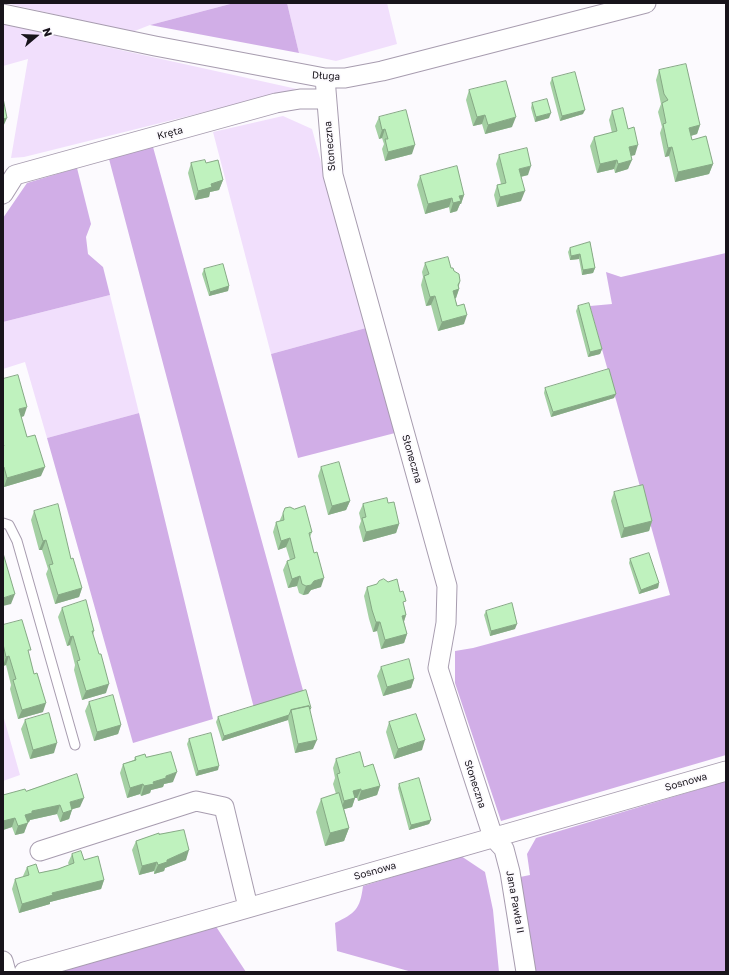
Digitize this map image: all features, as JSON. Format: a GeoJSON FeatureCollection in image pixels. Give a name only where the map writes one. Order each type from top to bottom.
{"type":"FeatureCollection","features":[{"type":"Feature","properties":{"kind":"street","name":"Długa"},"geometry":{"type":"LineString","coordinates":[[3,14],[163,48],[326,78],[345,78],[382,71],[646,3]]}},
{"type":"Feature","properties":{"kind":"street","name":"Słoneczna"},"geometry":{"type":"LineString","coordinates":[[326,78],[326,99],[332,175],[447,586],[446,623],[438,668],[493,838]]}},
{"type":"Feature","properties":{"kind":"street","name":"Kręta"},"geometry":{"type":"LineString","coordinates":[[3,194],[9,175],[276,104],[300,100],[326,99]]}},
{"type":"Feature","properties":{"kind":"street","name":"Sosnowa"},"geometry":{"type":"LineString","coordinates":[[24,972],[726,771]]}},
{"type":"Feature","properties":{"kind":"street"},"geometry":{"type":"LineString","coordinates":[[40,851],[196,801],[224,807],[248,907]]}},
{"type":"Feature","properties":{"kind":"street","name":"Jana Pawła II"},"geometry":{"type":"LineString","coordinates":[[493,838],[504,849],[510,872],[526,972]]}},
{"type":"Feature","properties":{"kind":"street"},"geometry":{"type":"LineString","coordinates":[[3,961],[6,972]]}},
{"type":"Feature","properties":{"kind":"lane"},"geometry":{"type":"LineString","coordinates":[[3,523],[9,525],[17,540],[75,744]]}},
{"type":"Feature","properties":{"kind":"shaded area"},"geometry":{"type":"Polygon","coordinates":[[[5,3],[234,3],[150,25],[132,32],[5,3]]]}},
{"type":"Feature","properties":{"kind":"shaded area"},"geometry":{"type":"Polygon","coordinates":[[[234,3],[287,3],[299,53],[150,25],[234,3]]]}},
{"type":"Feature","properties":{"kind":"shaded area"},"geometry":{"type":"Polygon","coordinates":[[[287,3],[387,3],[397,44],[336,61],[299,53],[287,3]]]}},
{"type":"Feature","properties":{"kind":"shaded area"},"geometry":{"type":"Polygon","coordinates":[[[3,24],[297,89],[24,157],[11,158],[28,59],[3,66],[3,24]]]}},
{"type":"Feature","properties":{"kind":"shaded area"},"geometry":{"type":"Polygon","coordinates":[[[283,116],[312,129],[366,328],[271,354],[213,132],[283,116]]]}},
{"type":"Feature","properties":{"kind":"shaded area"},"geometry":{"type":"Polygon","coordinates":[[[153,147],[304,694],[254,708],[109,159],[153,147]]]}},
{"type":"Feature","properties":{"kind":"shaded area"},"geometry":{"type":"Polygon","coordinates":[[[77,168],[91,224],[86,237],[88,254],[103,267],[110,295],[3,322],[3,218],[27,183],[77,168]]]}},
{"type":"Feature","properties":{"kind":"shaded area"},"geometry":{"type":"Polygon","coordinates":[[[726,253],[726,755],[501,821],[455,683],[455,651],[473,648],[670,595],[590,306],[612,304],[606,272],[621,277],[726,253]]]}},
{"type":"Feature","properties":{"kind":"shaded area"},"geometry":{"type":"Polygon","coordinates":[[[110,295],[139,413],[47,438],[25,362],[3,369],[3,322],[110,295]]]}},
{"type":"Feature","properties":{"kind":"shaded area"},"geometry":{"type":"Polygon","coordinates":[[[366,328],[395,433],[298,458],[271,354],[366,328]]]}},
{"type":"Feature","properties":{"kind":"shaded area"},"geometry":{"type":"Polygon","coordinates":[[[139,413],[213,719],[133,743],[47,438],[139,413]]]}},
{"type":"Feature","properties":{"kind":"shaded area"},"geometry":{"type":"Polygon","coordinates":[[[3,715],[20,775],[3,781],[3,715]]]}},
{"type":"Feature","properties":{"kind":"shaded area"},"geometry":{"type":"Polygon","coordinates":[[[726,781],[726,972],[536,972],[520,877],[530,875],[527,854],[536,838],[726,781]]]}},
{"type":"Feature","properties":{"kind":"shaded area"},"geometry":{"type":"Polygon","coordinates":[[[461,856],[485,872],[493,910],[499,972],[412,972],[337,951],[335,923],[355,910],[362,894],[363,886],[461,856]]]}},
{"type":"Feature","properties":{"kind":"shaded area"},"geometry":{"type":"Polygon","coordinates":[[[215,925],[246,972],[51,972],[215,925]]]}},
{"type":"Feature","properties":{"kind":"building"},"geometry":{"type":"Polygon","coordinates":[[[686,64],[700,125],[689,128],[692,140],[706,136],[713,164],[678,172],[672,147],[668,148],[663,124],[666,123],[662,103],[668,100],[664,94],[659,70],[686,64]]]}},
{"type":"Feature","properties":{"kind":"building"},"geometry":{"type":"Polygon","coordinates":[[[575,72],[585,110],[562,116],[552,78],[575,72]]]}},
{"type":"Feature","properties":{"kind":"building"},"geometry":{"type":"Polygon","coordinates":[[[506,81],[516,117],[488,125],[485,115],[477,117],[469,90],[506,81]]]}},
{"type":"Feature","properties":{"kind":"building"},"geometry":{"type":"Polygon","coordinates":[[[3,98],[7,118],[3,119],[3,98]]]}},
{"type":"Feature","properties":{"kind":"building"},"geometry":{"type":"Polygon","coordinates":[[[547,99],[551,113],[536,117],[532,103],[547,99]]]}},
{"type":"Feature","properties":{"kind":"building"},"geometry":{"type":"Polygon","coordinates":[[[623,108],[628,129],[634,127],[638,145],[629,147],[632,160],[618,164],[617,160],[600,164],[594,137],[617,131],[612,111],[623,108]]]}},
{"type":"Feature","properties":{"kind":"building"},"geometry":{"type":"Polygon","coordinates":[[[406,110],[415,145],[388,152],[385,139],[388,139],[385,129],[382,130],[379,117],[406,110]]]}},
{"type":"Feature","properties":{"kind":"building"},"geometry":{"type":"Polygon","coordinates":[[[527,148],[531,166],[519,169],[525,191],[500,197],[497,185],[506,183],[499,155],[527,148]]]}},
{"type":"Feature","properties":{"kind":"building"},"geometry":{"type":"Polygon","coordinates":[[[205,160],[206,163],[218,160],[223,180],[211,184],[212,187],[198,191],[191,163],[205,160]]]}},
{"type":"Feature","properties":{"kind":"building"},"geometry":{"type":"Polygon","coordinates":[[[457,166],[464,195],[459,196],[461,201],[453,203],[452,198],[428,204],[420,176],[457,166]]]}},
{"type":"Feature","properties":{"kind":"building"},"geometry":{"type":"Polygon","coordinates":[[[590,242],[595,268],[583,270],[580,254],[571,256],[570,248],[590,242]]]}},
{"type":"Feature","properties":{"kind":"building"},"geometry":{"type":"Polygon","coordinates":[[[448,257],[451,268],[459,274],[459,289],[453,291],[457,306],[464,304],[467,315],[442,322],[435,296],[430,297],[424,276],[429,274],[425,263],[448,257]]]}},
{"type":"Feature","properties":{"kind":"building"},"geometry":{"type":"Polygon","coordinates":[[[223,264],[229,286],[210,292],[204,269],[223,264]]]}},
{"type":"Feature","properties":{"kind":"building"},"geometry":{"type":"Polygon","coordinates":[[[589,303],[602,349],[590,352],[578,306],[589,303]]]}},
{"type":"Feature","properties":{"kind":"building"},"geometry":{"type":"Polygon","coordinates":[[[609,369],[616,394],[553,412],[545,388],[609,369]]]}},
{"type":"Feature","properties":{"kind":"building"},"geometry":{"type":"Polygon","coordinates":[[[18,375],[27,407],[19,409],[27,437],[35,435],[45,467],[7,478],[3,467],[3,379],[18,375]]]}},
{"type":"Feature","properties":{"kind":"building"},"geometry":{"type":"Polygon","coordinates":[[[339,462],[350,501],[332,506],[321,467],[339,462]]]}},
{"type":"Feature","properties":{"kind":"building"},"geometry":{"type":"Polygon","coordinates":[[[643,485],[652,521],[624,528],[614,492],[643,485]]]}},
{"type":"Feature","properties":{"kind":"building"},"geometry":{"type":"Polygon","coordinates":[[[387,498],[388,503],[394,502],[399,524],[366,532],[362,518],[366,517],[363,504],[387,498]]]}},
{"type":"Feature","properties":{"kind":"building"},"geometry":{"type":"Polygon","coordinates":[[[58,504],[71,559],[73,558],[82,588],[58,595],[49,565],[53,564],[46,540],[43,541],[34,511],[58,504]]]}},
{"type":"Feature","properties":{"kind":"building"},"geometry":{"type":"Polygon","coordinates":[[[305,506],[312,532],[309,533],[314,553],[317,552],[324,578],[314,581],[311,585],[306,586],[302,584],[300,576],[292,579],[287,561],[295,558],[290,538],[281,541],[276,522],[284,520],[283,513],[285,508],[290,507],[294,509],[305,506]]]}},
{"type":"Feature","properties":{"kind":"building"},"geometry":{"type":"Polygon","coordinates":[[[3,553],[15,594],[3,598],[3,553]]]}},
{"type":"Feature","properties":{"kind":"building"},"geometry":{"type":"Polygon","coordinates":[[[649,553],[659,583],[641,590],[630,559],[649,553]]]}},
{"type":"Feature","properties":{"kind":"building"},"geometry":{"type":"Polygon","coordinates":[[[384,579],[388,582],[397,579],[400,592],[403,591],[406,601],[403,602],[406,615],[402,616],[407,634],[385,640],[380,622],[376,622],[367,587],[377,584],[379,581],[384,579]]]}},
{"type":"Feature","properties":{"kind":"building"},"geometry":{"type":"Polygon","coordinates":[[[86,600],[94,631],[92,631],[99,654],[101,654],[109,684],[86,691],[77,661],[80,660],[73,636],[70,637],[62,608],[86,600]]]}},
{"type":"Feature","properties":{"kind":"building"},"geometry":{"type":"Polygon","coordinates":[[[512,603],[517,624],[491,631],[486,611],[512,603]]]}},
{"type":"Feature","properties":{"kind":"building"},"geometry":{"type":"Polygon","coordinates":[[[22,620],[31,650],[28,650],[34,674],[37,673],[46,703],[22,710],[13,680],[16,679],[9,656],[6,657],[3,644],[3,625],[22,620]]]}},
{"type":"Feature","properties":{"kind":"building"},"geometry":{"type":"Polygon","coordinates":[[[409,659],[414,679],[387,687],[381,667],[409,659]]]}},
{"type":"Feature","properties":{"kind":"building"},"geometry":{"type":"Polygon","coordinates":[[[306,690],[310,709],[309,706],[291,710],[289,715],[224,736],[218,717],[306,690]]]}},
{"type":"Feature","properties":{"kind":"building"},"geometry":{"type":"Polygon","coordinates":[[[113,695],[121,725],[97,732],[89,702],[113,695]]]}},
{"type":"Feature","properties":{"kind":"building"},"geometry":{"type":"Polygon","coordinates":[[[309,706],[317,740],[298,744],[291,710],[309,706]]]}},
{"type":"Feature","properties":{"kind":"building"},"geometry":{"type":"Polygon","coordinates":[[[49,713],[57,743],[33,750],[25,720],[49,713]]]}},
{"type":"Feature","properties":{"kind":"building"},"geometry":{"type":"Polygon","coordinates":[[[416,714],[425,740],[398,749],[389,722],[416,714]]]}},
{"type":"Feature","properties":{"kind":"building"},"geometry":{"type":"Polygon","coordinates":[[[211,733],[219,766],[198,771],[189,739],[211,733]]]}},
{"type":"Feature","properties":{"kind":"building"},"geometry":{"type":"Polygon","coordinates":[[[171,752],[177,772],[166,776],[166,778],[153,782],[154,784],[144,786],[143,784],[130,788],[123,764],[136,760],[135,757],[145,754],[146,757],[171,752]]]}},
{"type":"Feature","properties":{"kind":"building"},"geometry":{"type":"Polygon","coordinates":[[[360,752],[364,767],[373,764],[380,786],[361,791],[361,789],[353,791],[355,798],[344,801],[337,774],[340,773],[336,759],[360,752]]]}},
{"type":"Feature","properties":{"kind":"building"},"geometry":{"type":"Polygon","coordinates":[[[77,774],[84,798],[70,802],[72,810],[63,813],[60,805],[32,811],[32,813],[25,815],[28,823],[18,826],[15,818],[3,821],[3,795],[25,789],[26,791],[77,774]]]}},
{"type":"Feature","properties":{"kind":"building"},"geometry":{"type":"Polygon","coordinates":[[[419,778],[431,820],[411,825],[399,784],[419,778]]]}},
{"type":"Feature","properties":{"kind":"building"},"geometry":{"type":"Polygon","coordinates":[[[339,793],[349,828],[330,833],[321,799],[339,793]]]}},
{"type":"Feature","properties":{"kind":"building"},"geometry":{"type":"Polygon","coordinates":[[[184,830],[189,850],[167,860],[167,862],[158,865],[157,862],[142,866],[136,841],[159,833],[184,830]]]}},
{"type":"Feature","properties":{"kind":"building"},"geometry":{"type":"Polygon","coordinates":[[[81,851],[84,860],[98,856],[104,880],[52,893],[53,895],[22,904],[15,879],[29,875],[27,867],[36,864],[39,873],[58,869],[74,863],[72,854],[81,851]]]}}]}
